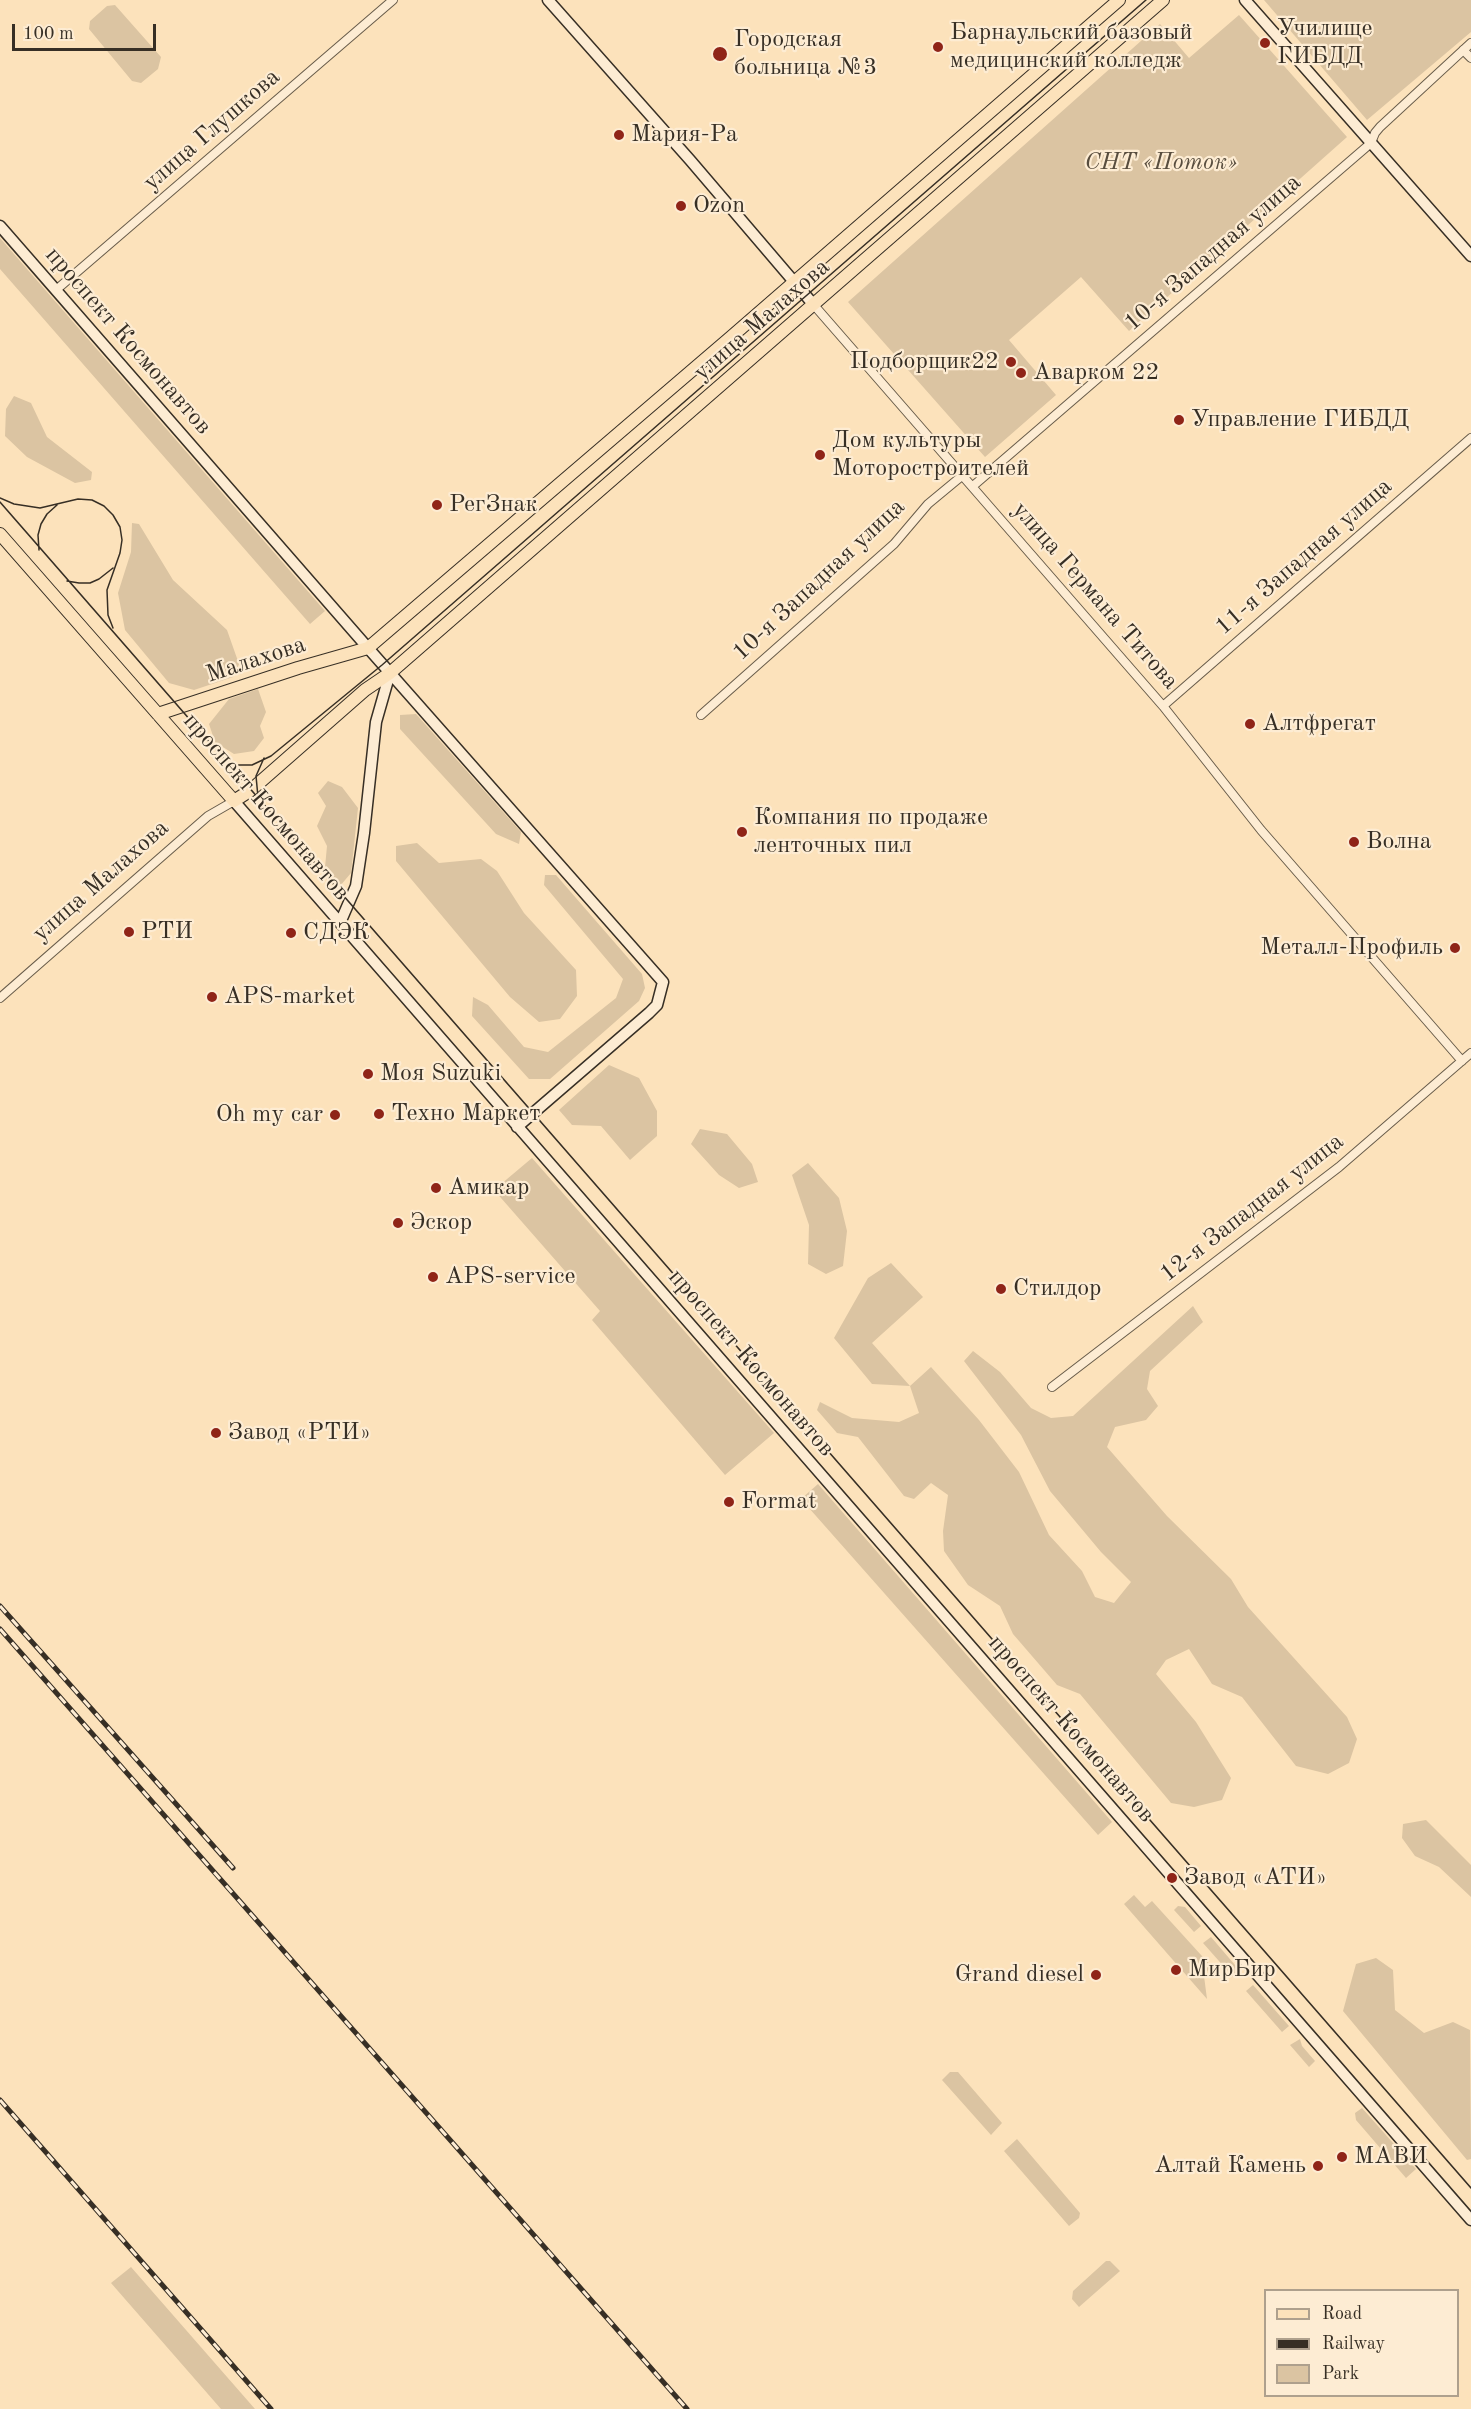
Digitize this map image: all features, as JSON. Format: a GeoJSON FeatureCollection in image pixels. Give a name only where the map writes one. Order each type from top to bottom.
{"type":"FeatureCollection","features":[{"type":"Feature","properties":{"kind":"main road","name":"улица Германа Титова"},"geometry":{"type":"LineString","coordinates":[[548,0],[690,160],[813,304]]}},
{"type":"Feature","properties":{"kind":"main road","name":"улица Малахова"},"geometry":{"type":"LineString","coordinates":[[368,648],[1119,0]]}},
{"type":"Feature","properties":{"kind":"main road","name":"улица Малахова"},"geometry":{"type":"LineString","coordinates":[[390,673],[1163,0]]}},
{"type":"Feature","properties":{"kind":"main road"},"geometry":{"type":"LineString","coordinates":[[1245,0],[1471,256]]}},
{"type":"Feature","properties":{"kind":"main road","name":"проспект Космонавтов"},"geometry":{"type":"LineString","coordinates":[[0,226],[663,982],[657,1005],[649,1013],[517,1127]]}},
{"type":"Feature","properties":{"kind":"main road","name":"проспект Космонавтов"},"geometry":{"type":"LineString","coordinates":[[0,534],[1471,2220]]}},
{"type":"Feature","properties":{"kind":"main road","name":"Малахова"},"geometry":{"type":"LineString","coordinates":[[158,714],[298,668],[368,648]]}},
{"type":"Feature","properties":{"kind":"main road"},"geometry":{"type":"LineString","coordinates":[[234,801],[251,790],[365,690],[390,673]]}},
{"type":"Feature","properties":{"kind":"main road"},"geometry":{"type":"LineString","coordinates":[[340,924],[356,886],[376,722],[390,673]]}},
{"type":"Feature","properties":{"kind":"street","name":"улица Глушкова"},"geometry":{"type":"LineString","coordinates":[[56,290],[393,0]]}},
{"type":"Feature","properties":{"kind":"street","name":"10-я Западная улица"},"geometry":{"type":"LineString","coordinates":[[973,486],[1371,143],[1380,126],[1471,43]]}},
{"type":"Feature","properties":{"kind":"street"},"geometry":{"type":"LineString","coordinates":[[1463,50],[1471,58]]}},
{"type":"Feature","properties":{"kind":"street","name":"улица Германа Титова"},"geometry":{"type":"LineString","coordinates":[[813,304],[1163,706],[1261,830],[1462,1061]]}},
{"type":"Feature","properties":{"kind":"street","name":"11-я Западная улица"},"geometry":{"type":"LineString","coordinates":[[1163,706],[1471,438]]}},
{"type":"Feature","properties":{"kind":"street","name":"10-я Западная улица"},"geometry":{"type":"LineString","coordinates":[[701,715],[894,544],[928,504],[963,475]]}},
{"type":"Feature","properties":{"kind":"street","name":"улица Малахова"},"geometry":{"type":"LineString","coordinates":[[0,998],[208,816],[234,801]]}},
{"type":"Feature","properties":{"kind":"street","name":"12-я Западная улица"},"geometry":{"type":"LineString","coordinates":[[1052,1388],[1339,1167],[1471,1053]]}},
{"type":"Feature","properties":{"kind":"green space"},"geometry":{"type":"Polygon","coordinates":[[[1264,0],[1471,0],[1471,32],[1367,120],[1264,0]]]}},
{"type":"Feature","properties":{"kind":"green space"},"geometry":{"type":"Polygon","coordinates":[[[115,5],[161,57],[158,69],[141,83],[132,81],[89,29],[90,21],[107,6],[115,5]]]}},
{"type":"Feature","properties":{"kind":"green space","name":"СНТ «Поток»"},"geometry":{"type":"Polygon","coordinates":[[[1239,15],[1347,137],[1129,331],[1081,277],[1009,340],[1056,395],[985,457],[848,302],[1160,24],[1189,58],[1239,15]]]}},
{"type":"Feature","properties":{"kind":"green space"},"geometry":{"type":"Polygon","coordinates":[[[0,238],[325,611],[310,624],[0,269],[0,238]]]}},
{"type":"Feature","properties":{"kind":"green space"},"geometry":{"type":"Polygon","coordinates":[[[14,396],[31,403],[47,437],[92,472],[91,480],[75,483],[27,457],[5,436],[6,409],[14,396]]]}},
{"type":"Feature","properties":{"kind":"green space"},"geometry":{"type":"Polygon","coordinates":[[[132,523],[139,524],[173,580],[227,630],[239,664],[233,677],[194,690],[169,683],[125,630],[118,593],[131,552],[132,523]]]}},
{"type":"Feature","properties":{"kind":"green space"},"geometry":{"type":"Polygon","coordinates":[[[258,689],[266,712],[260,726],[264,738],[254,751],[234,754],[215,742],[209,724],[229,699],[258,689]]]}},
{"type":"Feature","properties":{"kind":"green space"},"geometry":{"type":"Polygon","coordinates":[[[416,714],[521,832],[519,844],[496,834],[400,729],[400,715],[416,714]]]}},
{"type":"Feature","properties":{"kind":"green space"},"geometry":{"type":"Polygon","coordinates":[[[328,781],[342,787],[358,808],[351,873],[340,886],[324,878],[327,846],[317,826],[326,806],[318,793],[328,781]]]}},
{"type":"Feature","properties":{"kind":"green space"},"geometry":{"type":"Polygon","coordinates":[[[417,843],[439,863],[481,859],[497,871],[524,913],[576,970],[577,996],[560,1019],[539,1022],[510,997],[396,861],[396,846],[417,843]]]}},
{"type":"Feature","properties":{"kind":"green space"},"geometry":{"type":"Polygon","coordinates":[[[545,875],[556,875],[642,974],[645,988],[639,1001],[550,1079],[529,1079],[472,1016],[473,997],[488,1005],[524,1047],[548,1052],[616,998],[623,979],[544,885],[545,875]]]}},
{"type":"Feature","properties":{"kind":"green space"},"geometry":{"type":"Polygon","coordinates":[[[609,1065],[639,1078],[657,1111],[657,1136],[630,1160],[601,1126],[572,1125],[559,1110],[609,1065]]]}},
{"type":"Feature","properties":{"kind":"green space"},"geometry":{"type":"Polygon","coordinates":[[[700,1129],[727,1134],[752,1164],[758,1182],[739,1188],[719,1175],[691,1144],[700,1129]]]}},
{"type":"Feature","properties":{"kind":"green space"},"geometry":{"type":"Polygon","coordinates":[[[532,1158],[774,1433],[725,1475],[592,1320],[600,1311],[494,1190],[532,1158]]]}},
{"type":"Feature","properties":{"kind":"green space"},"geometry":{"type":"Polygon","coordinates":[[[808,1163],[839,1198],[847,1231],[843,1266],[826,1274],[808,1264],[809,1225],[792,1175],[808,1163]]]}},
{"type":"Feature","properties":{"kind":"green space"},"geometry":{"type":"Polygon","coordinates":[[[891,1263],[923,1297],[872,1343],[910,1386],[872,1384],[834,1338],[868,1278],[891,1263]]]}},
{"type":"Feature","properties":{"kind":"green space"},"geometry":{"type":"Polygon","coordinates":[[[1193,1306],[1203,1322],[1150,1371],[1147,1389],[1158,1406],[1146,1420],[1115,1427],[1107,1447],[1167,1516],[1231,1579],[1248,1607],[1347,1717],[1357,1739],[1349,1763],[1328,1774],[1296,1766],[1242,1697],[1212,1684],[1189,1649],[1166,1660],[1156,1674],[1196,1722],[1231,1778],[1222,1800],[1194,1807],[1171,1803],[1080,1694],[1057,1685],[1013,1634],[1000,1606],[968,1585],[944,1551],[943,1531],[948,1495],[931,1483],[914,1499],[904,1496],[858,1437],[837,1433],[817,1410],[820,1402],[852,1418],[899,1422],[919,1413],[910,1386],[931,1367],[979,1420],[1019,1472],[1049,1535],[1082,1571],[1095,1597],[1114,1603],[1131,1582],[1101,1552],[1050,1491],[1021,1435],[964,1361],[973,1351],[1000,1372],[1031,1408],[1051,1418],[1073,1416],[1193,1306]]]}},
{"type":"Feature","properties":{"kind":"green space"},"geometry":{"type":"Polygon","coordinates":[[[818,1484],[1112,1822],[1098,1835],[801,1499],[818,1484]]]}},
{"type":"Feature","properties":{"kind":"green space"},"geometry":{"type":"Polygon","coordinates":[[[1426,1820],[1471,1865],[1471,1897],[1439,1867],[1415,1856],[1402,1838],[1403,1824],[1426,1820]]]}},
{"type":"Feature","properties":{"kind":"green space"},"geometry":{"type":"Polygon","coordinates":[[[1134,1895],[1145,1907],[1152,1901],[1211,1966],[1204,1976],[1207,1999],[1124,1904],[1134,1895]]]}},
{"type":"Feature","properties":{"kind":"green space"},"geometry":{"type":"Polygon","coordinates":[[[1178,1906],[1185,1907],[1201,1926],[1194,1932],[1174,1910],[1178,1906]]]}},
{"type":"Feature","properties":{"kind":"green space"},"geometry":{"type":"Polygon","coordinates":[[[1211,1937],[1241,1972],[1234,1978],[1203,1943],[1211,1937]]]}},
{"type":"Feature","properties":{"kind":"green space"},"geometry":{"type":"Polygon","coordinates":[[[1376,1958],[1393,1970],[1395,2010],[1424,2033],[1453,2022],[1470,2030],[1471,2159],[1467,2160],[1343,2011],[1356,1964],[1376,1958]]]}},
{"type":"Feature","properties":{"kind":"green space"},"geometry":{"type":"Polygon","coordinates":[[[1253,1985],[1289,2026],[1282,2032],[1246,1991],[1253,1985]]]}},
{"type":"Feature","properties":{"kind":"green space"},"geometry":{"type":"Polygon","coordinates":[[[1300,2039],[1302,2046],[1315,2061],[1309,2067],[1290,2045],[1300,2039]]]}},
{"type":"Feature","properties":{"kind":"green space"},"geometry":{"type":"Polygon","coordinates":[[[950,2072],[958,2072],[1002,2123],[991,2135],[942,2080],[950,2072]]]}},
{"type":"Feature","properties":{"kind":"green space"},"geometry":{"type":"Polygon","coordinates":[[[1362,2108],[1416,2169],[1406,2178],[1356,2120],[1355,2113],[1362,2108]]]}},
{"type":"Feature","properties":{"kind":"green space"},"geometry":{"type":"Polygon","coordinates":[[[1017,2139],[1080,2213],[1079,2218],[1069,2226],[1004,2151],[1017,2139]]]}},
{"type":"Feature","properties":{"kind":"green space"},"geometry":{"type":"Polygon","coordinates":[[[1106,2261],[1110,2261],[1120,2271],[1079,2307],[1072,2299],[1073,2291],[1106,2261]]]}},
{"type":"Feature","properties":{"kind":"green space"},"geometry":{"type":"Polygon","coordinates":[[[131,2267],[255,2409],[221,2409],[111,2283],[131,2267]]]}},
{"type":"Feature","properties":{"kind":"tram line"},"geometry":{"type":"LineString","coordinates":[[227,762],[236,765],[252,765],[271,756],[382,665],[1146,0]]}},
{"type":"Feature","properties":{"kind":"tram line"},"geometry":{"type":"LineString","coordinates":[[0,498],[14,504],[40,508],[78,499],[92,500],[104,506],[113,515],[120,527],[122,540],[120,553],[107,590],[108,615],[113,628]]}},
{"type":"Feature","properties":{"kind":"tram line"},"geometry":{"type":"LineString","coordinates":[[0,502],[1471,2188]]}},
{"type":"Feature","properties":{"kind":"tram line"},"geometry":{"type":"LineString","coordinates":[[39,550],[38,535],[41,524],[47,514],[57,505]]}},
{"type":"Feature","properties":{"kind":"tram line"},"geometry":{"type":"LineString","coordinates":[[67,581],[90,583],[113,568]]}},
{"type":"Feature","properties":{"kind":"tram line"},"geometry":{"type":"LineString","coordinates":[[258,797],[256,776],[264,758]]}},
{"type":"Feature","properties":{"kind":"railway"},"geometry":{"type":"LineString","coordinates":[[0,1606],[233,1868]]}},
{"type":"Feature","properties":{"kind":"railway"},"geometry":{"type":"LineString","coordinates":[[0,1629],[687,2409]]}},
{"type":"Feature","properties":{"kind":"railway"},"geometry":{"type":"LineString","coordinates":[[0,2100],[271,2409]]}},
{"type":"Feature","properties":{"kind":"place","name":"Училище ГИБДД"},"geometry":{"type":"Point","coordinates":[1265,43]}},
{"type":"Feature","properties":{"kind":"place","name":"Барнаульский базовый медицинский колледж"},"geometry":{"type":"Point","coordinates":[938,47]}},
{"type":"Feature","properties":{"kind":"place","name":"Городская больница №3"},"geometry":{"type":"Point","coordinates":[720,54]}},
{"type":"Feature","properties":{"kind":"place","name":"Мария-Ра"},"geometry":{"type":"Point","coordinates":[619,135]}},
{"type":"Feature","properties":{"kind":"place","name":"Ozon"},"geometry":{"type":"Point","coordinates":[681,206]}},
{"type":"Feature","properties":{"kind":"place","name":"Подборщик22"},"geometry":{"type":"Point","coordinates":[1011,362]}},
{"type":"Feature","properties":{"kind":"place","name":"Аварком 22"},"geometry":{"type":"Point","coordinates":[1021,373]}},
{"type":"Feature","properties":{"kind":"place","name":"Управление ГИБДД"},"geometry":{"type":"Point","coordinates":[1179,420]}},
{"type":"Feature","properties":{"kind":"place","name":"Дом культуры Моторостроителей"},"geometry":{"type":"Point","coordinates":[820,455]}},
{"type":"Feature","properties":{"kind":"place","name":"РегЗнак"},"geometry":{"type":"Point","coordinates":[437,505]}},
{"type":"Feature","properties":{"kind":"place","name":"Алтфрегат"},"geometry":{"type":"Point","coordinates":[1250,724]}},
{"type":"Feature","properties":{"kind":"place","name":"Компания по продаже ленточных пил"},"geometry":{"type":"Point","coordinates":[742,832]}},
{"type":"Feature","properties":{"kind":"place","name":"Волна"},"geometry":{"type":"Point","coordinates":[1354,842]}},
{"type":"Feature","properties":{"kind":"place","name":"РТИ"},"geometry":{"type":"Point","coordinates":[129,932]}},
{"type":"Feature","properties":{"kind":"place","name":"СДЭК"},"geometry":{"type":"Point","coordinates":[291,933]}},
{"type":"Feature","properties":{"kind":"place","name":"Металл-Профиль"},"geometry":{"type":"Point","coordinates":[1455,948]}},
{"type":"Feature","properties":{"kind":"place","name":"АPS-market"},"geometry":{"type":"Point","coordinates":[212,997]}},
{"type":"Feature","properties":{"kind":"place","name":"Моя Suzuki"},"geometry":{"type":"Point","coordinates":[368,1074]}},
{"type":"Feature","properties":{"kind":"place","name":"Техно Маркет"},"geometry":{"type":"Point","coordinates":[379,1114]}},
{"type":"Feature","properties":{"kind":"place","name":"Oh my car"},"geometry":{"type":"Point","coordinates":[335,1115]}},
{"type":"Feature","properties":{"kind":"place","name":"Амикар"},"geometry":{"type":"Point","coordinates":[436,1188]}},
{"type":"Feature","properties":{"kind":"place","name":"Эскор"},"geometry":{"type":"Point","coordinates":[398,1223]}},
{"type":"Feature","properties":{"kind":"place","name":"APS-service"},"geometry":{"type":"Point","coordinates":[433,1277]}},
{"type":"Feature","properties":{"kind":"place","name":"Стилдор"},"geometry":{"type":"Point","coordinates":[1001,1289]}},
{"type":"Feature","properties":{"kind":"place","name":"Завод «РТИ»"},"geometry":{"type":"Point","coordinates":[216,1433]}},
{"type":"Feature","properties":{"kind":"place","name":"Format"},"geometry":{"type":"Point","coordinates":[729,1502]}},
{"type":"Feature","properties":{"kind":"place","name":"Завод «АТИ»"},"geometry":{"type":"Point","coordinates":[1172,1878]}},
{"type":"Feature","properties":{"kind":"place","name":"МирБир"},"geometry":{"type":"Point","coordinates":[1176,1970]}},
{"type":"Feature","properties":{"kind":"place","name":"Grand diesel"},"geometry":{"type":"Point","coordinates":[1096,1975]}},
{"type":"Feature","properties":{"kind":"place","name":"МАВИ"},"geometry":{"type":"Point","coordinates":[1342,2157]}},
{"type":"Feature","properties":{"kind":"place","name":"Алтай Камень"},"geometry":{"type":"Point","coordinates":[1318,2166]}}]}
